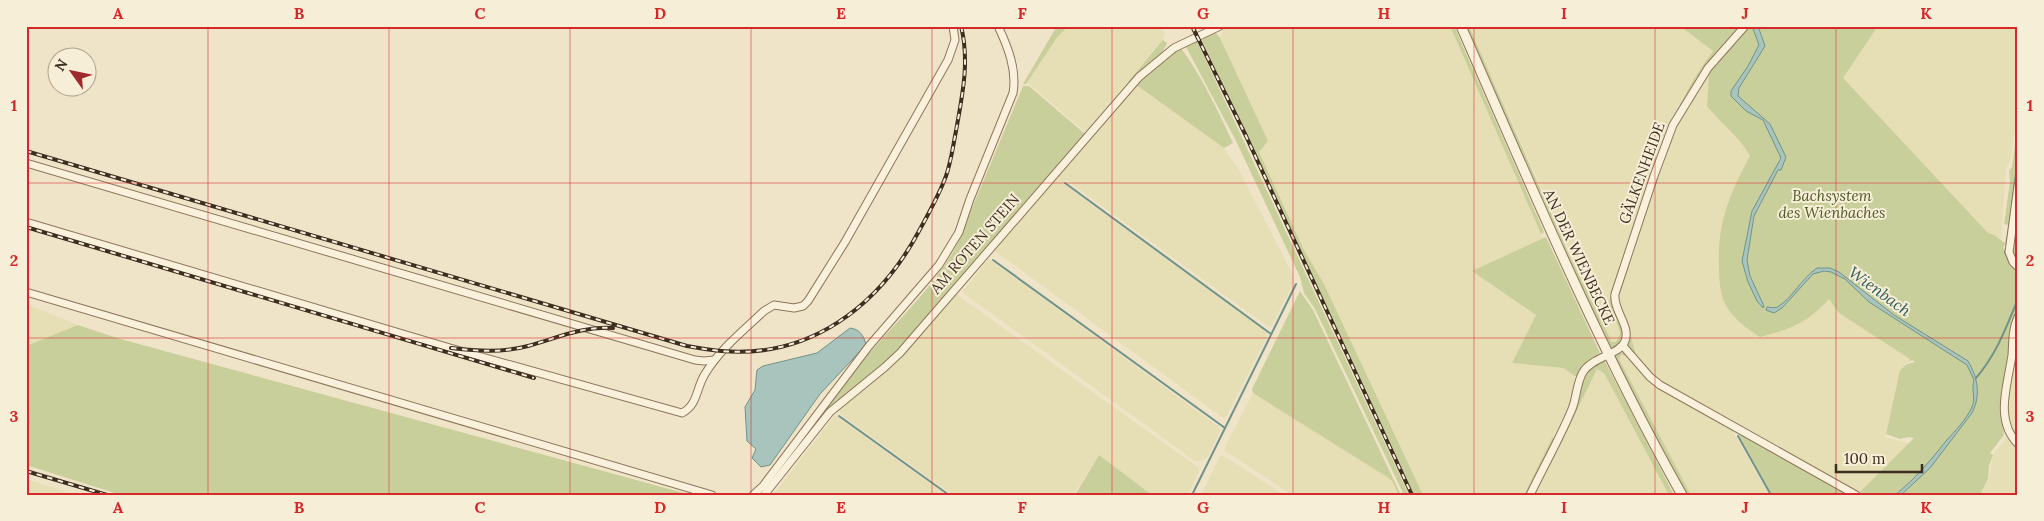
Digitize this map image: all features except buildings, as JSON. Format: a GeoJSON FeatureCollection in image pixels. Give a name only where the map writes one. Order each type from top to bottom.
{"type":"FeatureCollection","features":[{"type":"Feature","properties":{"kind":"street"},"geometry":{"type":"LineString","coordinates":[[26,222],[682,413],[690,407],[698,394],[703,377],[714,360],[764,311],[774,305],[790,309],[798,308],[808,301],[848,237],[948,60],[955,40],[953,26]]}},
{"type":"Feature","properties":{"kind":"street"},"geometry":{"type":"LineString","coordinates":[[753,495],[762,486],[869,346],[939,265],[959,232],[970,199],[1013,93],[1011,59],[998,26]]}},
{"type":"Feature","properties":{"kind":"street","name":"AM ROTEN STEIN"},"geometry":{"type":"LineString","coordinates":[[764,495],[830,412],[885,367],[903,349],[1139,77],[1174,48],[1220,26]]}},
{"type":"Feature","properties":{"kind":"street","name":"AN DER WIENBECKE"},"geometry":{"type":"LineString","coordinates":[[1462,26],[1556,242],[1608,354],[1682,495]]}},
{"type":"Feature","properties":{"kind":"street","name":"GÄLKENHEIDE"},"geometry":{"type":"LineString","coordinates":[[1623,346],[1626,332],[1615,306],[1615,294],[1662,152],[1673,125],[1698,82],[1745,26]]}},
{"type":"Feature","properties":{"kind":"street"},"geometry":{"type":"LineString","coordinates":[[26,163],[695,360],[704,362],[714,360]]}},
{"type":"Feature","properties":{"kind":"street"},"geometry":{"type":"LineString","coordinates":[[2018,186],[2009,252],[2013,262],[2018,267]]}},
{"type":"Feature","properties":{"kind":"street"},"geometry":{"type":"LineString","coordinates":[[26,292],[712,495]]}},
{"type":"Feature","properties":{"kind":"street"},"geometry":{"type":"LineString","coordinates":[[2018,317],[2013,330],[2011,360],[2004,390],[2006,426],[2010,435],[2018,444]]}},
{"type":"Feature","properties":{"kind":"street"},"geometry":{"type":"LineString","coordinates":[[1530,495],[1570,414],[1583,372],[1593,362],[1623,346],[1647,374],[1660,385],[1856,495]]}},
{"type":"Feature","properties":{"kind":"street"},"geometry":{"type":"LineString","coordinates":[[695,360],[702,371],[703,377]]}},
{"type":"Feature","properties":{"kind":"shaded area"},"geometry":{"type":"Polygon","coordinates":[[[1068,26],[1161,26],[1165,34],[1163,40],[1085,132],[1027,82],[1056,39],[1068,26]]]}},
{"type":"Feature","properties":{"kind":"shaded area"},"geometry":{"type":"Polygon","coordinates":[[[1230,26],[1450,26],[1544,239],[1472,271],[1536,315],[1512,363],[1563,368],[1575,375],[1571,401],[1524,495],[1423,495],[1324,284],[1304,250],[1259,152],[1267,141],[1220,38],[1224,29],[1230,26]]]}},
{"type":"Feature","properties":{"kind":"shaded area"},"geometry":{"type":"Polygon","coordinates":[[[1469,26],[1680,26],[1713,51],[1684,94],[1671,121],[1611,295],[1609,307],[1620,330],[1619,338],[1616,342],[1612,342],[1583,281],[1469,26]]]}},
{"type":"Feature","properties":{"kind":"shaded area"},"geometry":{"type":"Polygon","coordinates":[[[1878,26],[2018,26],[2018,107],[2011,158],[2006,169],[2001,239],[1984,232],[1842,79],[1878,26]]]}},
{"type":"Feature","properties":{"kind":"shaded area"},"geometry":{"type":"Polygon","coordinates":[[[1709,75],[1727,106],[1812,289],[1918,346],[1908,362],[1900,370],[1885,437],[1929,449],[1861,495],[1661,382],[1652,376],[1636,355],[1628,325],[1619,307],[1617,294],[1658,170],[1678,121],[1709,75]]]}},
{"type":"Feature","properties":{"kind":"shaded area"},"geometry":{"type":"Polygon","coordinates":[[[1135,84],[1224,148],[1239,170],[1293,275],[1294,282],[1271,327],[1269,327],[1066,180],[1062,183],[1267,332],[1267,337],[1226,417],[1223,418],[992,249],[1135,84]]]}},
{"type":"Feature","properties":{"kind":"shaded area"},"geometry":{"type":"Polygon","coordinates":[[[989,259],[1219,427],[1220,432],[1207,458],[1195,461],[962,292],[989,259]]]}},
{"type":"Feature","properties":{"kind":"shaded area"},"geometry":{"type":"Polygon","coordinates":[[[956,294],[1199,468],[1188,495],[1152,495],[1099,455],[1073,495],[953,495],[840,414],[839,408],[899,358],[956,294]]]}},
{"type":"Feature","properties":{"kind":"shaded area"},"geometry":{"type":"Polygon","coordinates":[[[26,304],[78,325],[26,346],[26,304]]]}},
{"type":"Feature","properties":{"kind":"shaded area"},"geometry":{"type":"Polygon","coordinates":[[[2018,327],[2018,441],[2011,433],[2007,412],[2007,385],[2016,350],[2015,341],[2018,327]]]}},
{"type":"Feature","properties":{"kind":"shaded area"},"geometry":{"type":"Polygon","coordinates":[[[1623,354],[1627,355],[1645,375],[1730,426],[1769,495],[1691,495],[1619,359],[1623,354]]]}},
{"type":"Feature","properties":{"kind":"shaded area"},"geometry":{"type":"Polygon","coordinates":[[[1597,369],[1604,373],[1669,495],[1534,495],[1597,369]]]}},
{"type":"Feature","properties":{"kind":"shaded area"},"geometry":{"type":"Polygon","coordinates":[[[1253,393],[1387,477],[1392,481],[1399,495],[1292,495],[1225,451],[1225,447],[1253,393]]]}},
{"type":"Feature","properties":{"kind":"shaded area"},"geometry":{"type":"Polygon","coordinates":[[[835,415],[946,495],[773,495],[835,415]]]}},
{"type":"Feature","properties":{"kind":"shaded area"},"geometry":{"type":"Polygon","coordinates":[[[2007,437],[2018,448],[2018,495],[1980,495],[1989,479],[1993,455],[2007,437]]]}},
{"type":"Feature","properties":{"kind":"shaded area"},"geometry":{"type":"Polygon","coordinates":[[[1222,455],[1284,495],[1201,495],[1222,455]]]}},
{"type":"Feature","properties":{"kind":"shaded area"},"geometry":{"type":"Polygon","coordinates":[[[26,479],[77,495],[26,495],[26,479]]]}},
{"type":"Feature","properties":{"kind":"green space"},"geometry":{"type":"Polygon","coordinates":[[[1057,26],[1068,26],[1056,39],[1026,84],[1023,84],[1057,26]]]}},
{"type":"Feature","properties":{"kind":"green space"},"geometry":{"type":"Polygon","coordinates":[[[1450,26],[1454,26],[1544,232],[1541,234],[1450,26]]]}},
{"type":"Feature","properties":{"kind":"green space","name":"Bachsystem des Wienbaches"},"geometry":{"type":"Polygon","coordinates":[[[1465,26],[1469,26],[1569,254],[1612,342],[1616,342],[1620,334],[1609,301],[1653,170],[1677,109],[1699,70],[1713,51],[1680,26],[1878,26],[1843,78],[1988,233],[2005,243],[2008,225],[2004,224],[2010,182],[2009,171],[2012,167],[2018,121],[2018,176],[2008,244],[2007,246],[2005,244],[2003,248],[2011,251],[2018,216],[2018,310],[2010,328],[2009,358],[2001,391],[2004,435],[1990,453],[1993,455],[1989,466],[1988,479],[1980,495],[1857,495],[1914,438],[1900,439],[1886,434],[1900,370],[1907,364],[1915,362],[1912,360],[1908,362],[1910,359],[1839,313],[1829,299],[1813,314],[1798,324],[1760,337],[1744,326],[1729,311],[1723,299],[1720,284],[1720,238],[1730,197],[1750,156],[1741,143],[1707,106],[1709,75],[1673,131],[1617,294],[1619,284],[1672,132],[1698,85],[1720,55],[1718,54],[1688,96],[1665,142],[1612,296],[1612,303],[1625,335],[1622,344],[1613,348],[1607,344],[1566,256],[1465,26]]]}},
{"type":"Feature","properties":{"kind":"green space"},"geometry":{"type":"Polygon","coordinates":[[[1215,32],[1220,38],[1268,141],[1259,152],[1304,250],[1324,284],[1423,495],[1414,495],[1202,40],[1215,32]]]}},
{"type":"Feature","properties":{"kind":"green space"},"geometry":{"type":"Polygon","coordinates":[[[1196,39],[1409,495],[1404,495],[1315,309],[1304,293],[1300,277],[1236,141],[1185,45],[1196,39]]]}},
{"type":"Feature","properties":{"kind":"green space"},"geometry":{"type":"Polygon","coordinates":[[[1163,40],[1167,43],[1160,55],[1127,83],[1163,40]]]}},
{"type":"Feature","properties":{"kind":"green space"},"geometry":{"type":"Polygon","coordinates":[[[1178,48],[1181,48],[1203,82],[1233,143],[1224,148],[1135,84],[1178,48]]]}},
{"type":"Feature","properties":{"kind":"green space"},"geometry":{"type":"Polygon","coordinates":[[[1023,86],[1029,86],[1085,134],[894,356],[822,417],[820,415],[846,382],[916,302],[953,252],[963,233],[1023,86]]]}},
{"type":"Feature","properties":{"kind":"green space"},"geometry":{"type":"Polygon","coordinates":[[[1546,237],[1600,353],[1595,358],[1591,358],[1592,360],[1577,376],[1563,368],[1512,363],[1536,315],[1472,271],[1546,237]]]}},
{"type":"Feature","properties":{"kind":"green space"},"geometry":{"type":"Polygon","coordinates":[[[1300,291],[1313,310],[1401,495],[1399,495],[1392,481],[1387,477],[1253,393],[1252,389],[1300,291]]]}},
{"type":"Feature","properties":{"kind":"green space","name":"Bachsystem des Wienbaches"},"geometry":{"type":"Polygon","coordinates":[[[1617,294],[1619,307],[1628,325],[1636,355],[1645,368],[1661,382],[1732,423],[1657,381],[1645,369],[1629,348],[1628,331],[1617,304],[1617,294]]]}},
{"type":"Feature","properties":{"kind":"green space"},"geometry":{"type":"Polygon","coordinates":[[[78,325],[117,338],[691,495],[121,495],[26,465],[26,346],[78,325]]]}},
{"type":"Feature","properties":{"kind":"green space"},"geometry":{"type":"Polygon","coordinates":[[[1619,352],[1629,354],[1670,393],[1627,355],[1621,355],[1619,359],[1691,495],[1686,495],[1615,359],[1615,355],[1619,352]]]}},
{"type":"Feature","properties":{"kind":"green space"},"geometry":{"type":"Polygon","coordinates":[[[1604,360],[1674,495],[1669,495],[1604,373],[1597,369],[1564,437],[1563,433],[1585,374],[1592,366],[1604,360]]]}},
{"type":"Feature","properties":{"kind":"green space"},"geometry":{"type":"Polygon","coordinates":[[[1742,433],[1849,495],[1772,495],[1739,435],[1742,433]]]}},
{"type":"Feature","properties":{"kind":"green space"},"geometry":{"type":"Polygon","coordinates":[[[1553,436],[1553,442],[1528,495],[1524,495],[1553,436]]]}},
{"type":"Feature","properties":{"kind":"green space"},"geometry":{"type":"Polygon","coordinates":[[[1099,455],[1152,495],[1075,495],[1099,455]]]}},
{"type":"Feature","properties":{"kind":"water"},"geometry":{"type":"Polygon","coordinates":[[[1752,26],[1758,26],[1765,46],[1739,88],[1738,96],[1770,124],[1786,157],[1781,170],[1778,170],[1754,216],[1747,260],[1750,276],[1764,306],[1763,308],[1757,301],[1748,282],[1742,261],[1752,211],[1781,158],[1763,120],[1746,111],[1731,96],[1731,91],[1748,66],[1759,45],[1752,26]]]}},
{"type":"Feature","properties":{"kind":"water"},"geometry":{"type":"Polygon","coordinates":[[[1817,268],[1830,268],[1839,272],[1894,315],[1968,361],[1974,374],[1977,400],[1972,413],[1930,468],[1901,495],[1895,495],[1922,470],[1967,416],[1973,404],[1974,380],[1967,365],[1869,302],[1845,279],[1831,272],[1824,271],[1813,274],[1782,308],[1774,313],[1766,310],[1767,307],[1779,306],[1789,298],[1806,277],[1817,268]]]}},
{"type":"Feature","properties":{"kind":"water"},"geometry":{"type":"Polygon","coordinates":[[[850,328],[861,333],[866,345],[820,394],[770,465],[761,467],[752,458],[756,449],[747,441],[745,407],[755,390],[757,370],[763,366],[817,353],[850,328]]]}},
{"type":"Feature","properties":{"kind":"waterway"},"geometry":{"type":"LineString","coordinates":[[2007,244],[2018,159]]}},
{"type":"Feature","properties":{"kind":"waterway"},"geometry":{"type":"LineString","coordinates":[[1065,183],[1271,334]]}},
{"type":"Feature","properties":{"kind":"waterway"},"geometry":{"type":"LineString","coordinates":[[2005,252],[2009,261]]}},
{"type":"Feature","properties":{"kind":"waterway"},"geometry":{"type":"LineString","coordinates":[[993,260],[1225,428]]}},
{"type":"Feature","properties":{"kind":"waterway"},"geometry":{"type":"LineString","coordinates":[[1192,495],[1296,284]]}},
{"type":"Feature","properties":{"kind":"waterway"},"geometry":{"type":"LineString","coordinates":[[1976,378],[1995,351],[2018,299]]}},
{"type":"Feature","properties":{"kind":"waterway"},"geometry":{"type":"LineString","coordinates":[[839,416],[949,495]]}},
{"type":"Feature","properties":{"kind":"waterway"},"geometry":{"type":"LineString","coordinates":[[1738,436],[1771,495]]}},
{"type":"Feature","properties":{"kind":"railway"},"geometry":{"type":"LineString","coordinates":[[26,151],[687,346],[721,351],[753,351],[784,346],[812,336],[838,322],[862,304],[884,283],[903,258],[934,204],[949,165],[961,105],[964,79],[965,53],[961,26]]}},
{"type":"Feature","properties":{"kind":"railway"},"geometry":{"type":"LineString","coordinates":[[1192,26],[1246,136],[1412,495]]}},
{"type":"Feature","properties":{"kind":"railway"},"geometry":{"type":"LineString","coordinates":[[26,227],[534,378]]}},
{"type":"Feature","properties":{"kind":"railway"},"geometry":{"type":"LineString","coordinates":[[451,348],[480,351],[509,350],[580,331],[613,328]]}},
{"type":"Feature","properties":{"kind":"railway"},"geometry":{"type":"LineString","coordinates":[[26,471],[107,495]]}},
{"type":"Feature","properties":{"kind":"water label","name":"Wienbach"},"geometry":{"type":"Point","coordinates":[1880,291]}}]}
